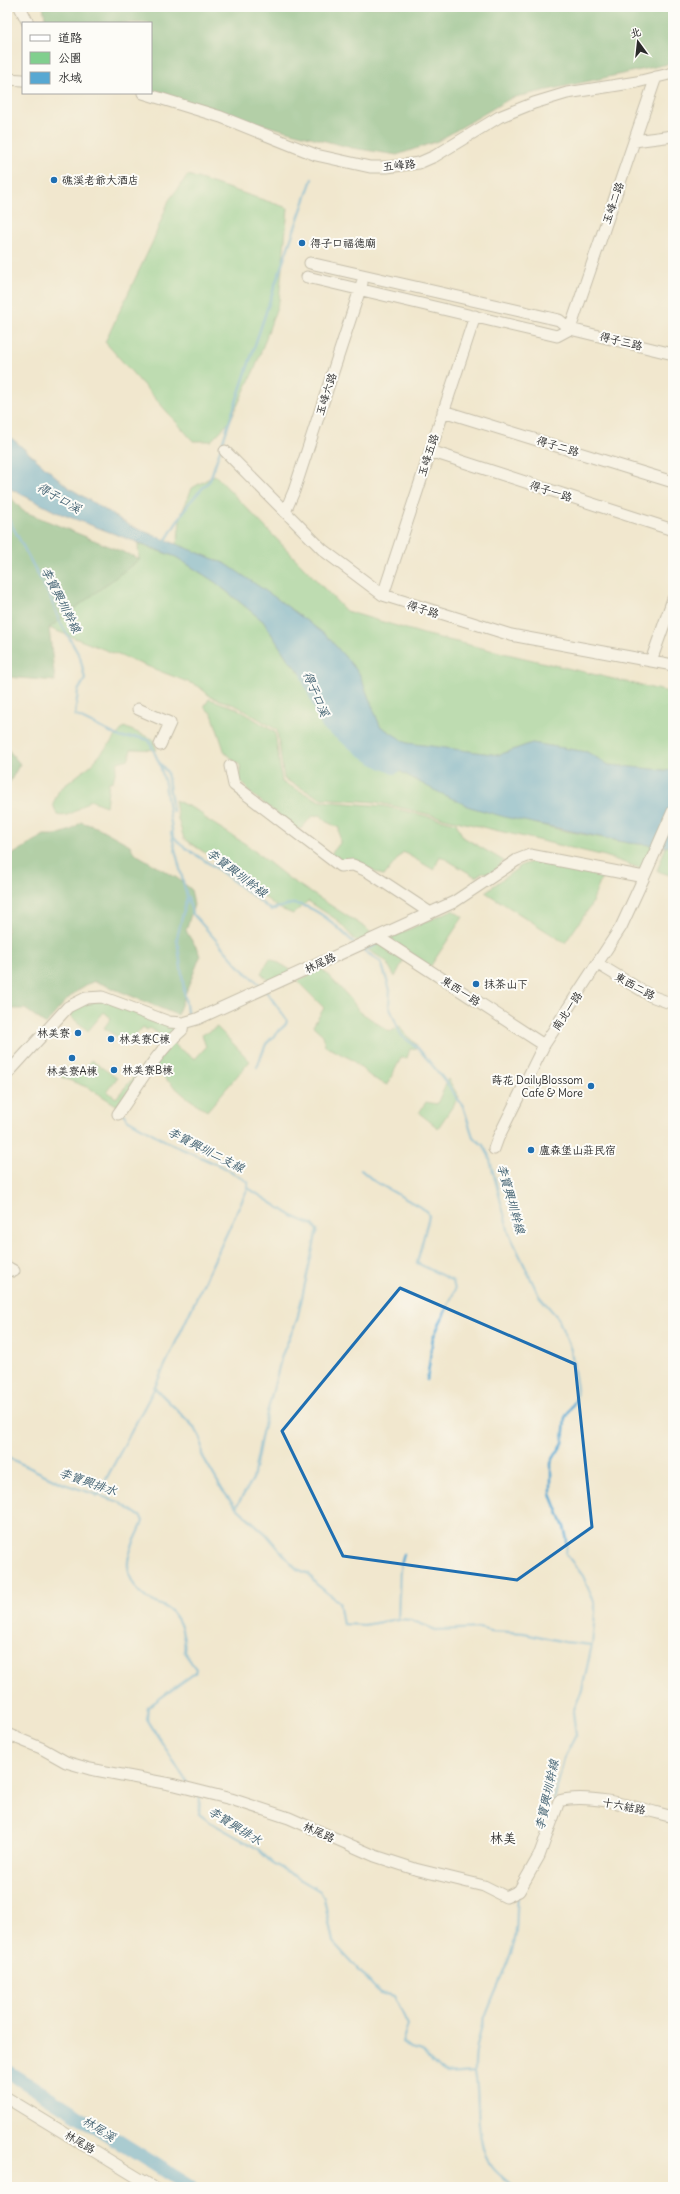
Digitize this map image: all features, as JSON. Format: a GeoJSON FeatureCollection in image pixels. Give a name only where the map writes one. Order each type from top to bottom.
{"type":"FeatureCollection","features":[{"type":"Feature","properties":{"kind":"street"},"geometry":{"type":"LineString","coordinates":[[20,7],[28,22]]}},
{"type":"Feature","properties":{"kind":"street","name":"五峰路"},"geometry":{"type":"LineString","coordinates":[[146,94],[221,117],[316,155],[370,167],[387,167],[419,163],[435,156],[499,117],[534,103],[567,93],[673,73]]}},
{"type":"Feature","properties":{"kind":"street","name":"玉峰二路"},"geometry":{"type":"LineString","coordinates":[[570,329],[656,77]]}},
{"type":"Feature","properties":{"kind":"street"},"geometry":{"type":"LineString","coordinates":[[7,78],[22,80]]}},
{"type":"Feature","properties":{"kind":"street"},"geometry":{"type":"LineString","coordinates":[[634,141],[673,136]]}},
{"type":"Feature","properties":{"kind":"street"},"geometry":{"type":"LineString","coordinates":[[307,277],[557,336],[570,329],[559,320],[310,263]]}},
{"type":"Feature","properties":{"kind":"street","name":"玉峰六路"},"geometry":{"type":"LineString","coordinates":[[285,512],[294,491],[365,276]]}},
{"type":"Feature","properties":{"kind":"street","name":"玉峰五路"},"geometry":{"type":"LineString","coordinates":[[383,595],[475,316]]}},
{"type":"Feature","properties":{"kind":"street","name":"得子三路"},"geometry":{"type":"LineString","coordinates":[[570,329],[673,354]]}},
{"type":"Feature","properties":{"kind":"street","name":"得子二路"},"geometry":{"type":"LineString","coordinates":[[443,410],[673,482]]}},
{"type":"Feature","properties":{"kind":"street","name":"得子路"},"geometry":{"type":"LineString","coordinates":[[225,451],[323,550],[383,595],[511,635],[593,652],[673,665]]}},
{"type":"Feature","properties":{"kind":"street","name":"得子一路"},"geometry":{"type":"LineString","coordinates":[[430,451],[673,530]]}},
{"type":"Feature","properties":{"kind":"street"},"geometry":{"type":"LineString","coordinates":[[651,661],[673,599]]}},
{"type":"Feature","properties":{"kind":"street"},"geometry":{"type":"LineString","coordinates":[[138,709],[170,723],[160,745]]}},
{"type":"Feature","properties":{"kind":"street"},"geometry":{"type":"LineString","coordinates":[[230,766],[234,785],[340,866],[353,865],[367,871],[429,912]]}},
{"type":"Feature","properties":{"kind":"street","name":"南北一路"},"geometry":{"type":"LineString","coordinates":[[494,1149],[544,1045],[621,927],[673,811]]}},
{"type":"Feature","properties":{"kind":"street","name":"林尾路"},"geometry":{"type":"LineString","coordinates":[[7,1074],[68,1007],[86,998],[102,997],[169,1022],[183,1023],[224,1008],[429,912],[454,902],[517,860],[530,855],[646,873]]}},
{"type":"Feature","properties":{"kind":"street","name":"東西一路"},"geometry":{"type":"LineString","coordinates":[[378,937],[544,1045]]}},
{"type":"Feature","properties":{"kind":"street","name":"東西二路"},"geometry":{"type":"LineString","coordinates":[[598,964],[651,996],[673,1004]]}},
{"type":"Feature","properties":{"kind":"street"},"geometry":{"type":"LineString","coordinates":[[118,1114],[174,1037],[182,1030],[183,1023]]}},
{"type":"Feature","properties":{"kind":"street","name":"林尾路"},"geometry":{"type":"LineString","coordinates":[[7,1734],[41,1748],[66,1762],[90,1769],[175,1785],[231,1799],[289,1818],[376,1856],[415,1869],[484,1886],[506,1897],[519,1891],[539,1856],[559,1801],[575,1798]]}},
{"type":"Feature","properties":{"kind":"street","name":"十六結路"},"geometry":{"type":"LineString","coordinates":[[575,1798],[621,1803],[673,1816]]}},
{"type":"Feature","properties":{"kind":"street","name":"林尾路"},"geometry":{"type":"LineString","coordinates":[[7,2098],[153,2187]]}},
{"type":"Feature","properties":{"kind":"highlighted area"},"geometry":{"type":"Polygon","coordinates":[[[400,1288],[575,1364],[592,1527],[517,1580],[343,1556],[282,1431],[400,1288]]]}},
{"type":"Feature","properties":{"kind":"green space"},"geometry":{"type":"Polygon","coordinates":[[[43,7],[673,7],[673,63],[511,98],[438,141],[397,155],[352,148],[146,94],[152,94],[152,22],[46,22],[43,7]]]}},
{"type":"Feature","properties":{"kind":"green space"},"geometry":{"type":"Polygon","coordinates":[[[188,175],[288,208],[279,301],[256,366],[230,421],[211,441],[193,441],[105,342],[153,241],[169,200],[188,175]]]}},
{"type":"Feature","properties":{"kind":"green space"},"geometry":{"type":"Polygon","coordinates":[[[215,475],[346,611],[427,635],[673,693],[673,771],[609,765],[587,752],[532,743],[499,755],[407,743],[380,726],[359,673],[327,636],[276,598],[226,564],[177,544],[181,515],[192,488],[215,475]]]}},
{"type":"Feature","properties":{"kind":"green space"},"geometry":{"type":"Polygon","coordinates":[[[7,493],[23,511],[140,559],[49,628],[55,681],[7,677],[7,493]]]}},
{"type":"Feature","properties":{"kind":"green space"},"geometry":{"type":"Polygon","coordinates":[[[138,544],[176,557],[215,582],[263,621],[287,658],[372,756],[470,807],[561,830],[629,843],[653,845],[642,869],[605,856],[376,802],[320,798],[284,779],[277,730],[237,706],[211,697],[198,686],[49,628],[139,559],[138,544]]]}},
{"type":"Feature","properties":{"kind":"green space"},"geometry":{"type":"Polygon","coordinates":[[[209,699],[236,708],[275,732],[282,782],[320,801],[384,806],[456,823],[463,837],[504,861],[491,874],[483,872],[476,877],[440,856],[434,870],[403,852],[384,876],[361,864],[340,863],[331,854],[340,843],[339,828],[325,821],[321,815],[312,816],[302,828],[297,829],[249,792],[244,784],[239,783],[241,772],[240,765],[225,753],[212,714],[204,707],[209,699]]]}},
{"type":"Feature","properties":{"kind":"green space"},"geometry":{"type":"Polygon","coordinates":[[[124,727],[153,739],[157,750],[131,749],[129,759],[118,762],[113,781],[109,782],[106,806],[90,800],[71,814],[62,816],[57,815],[53,804],[59,790],[92,764],[124,727]]]}},
{"type":"Feature","properties":{"kind":"green space"},"geometry":{"type":"Polygon","coordinates":[[[7,748],[20,764],[7,787],[7,748]]]}},
{"type":"Feature","properties":{"kind":"green space"},"geometry":{"type":"Polygon","coordinates":[[[175,800],[200,812],[206,819],[247,845],[291,880],[366,928],[373,935],[356,941],[337,920],[308,901],[293,914],[278,908],[228,868],[184,839],[178,819],[175,800]]]}},
{"type":"Feature","properties":{"kind":"green space"},"geometry":{"type":"Polygon","coordinates":[[[81,822],[99,828],[130,845],[134,853],[177,878],[191,889],[194,905],[186,930],[198,950],[200,957],[177,1015],[95,981],[80,988],[74,993],[46,1024],[25,1009],[7,1009],[7,858],[44,835],[56,835],[71,830],[81,822]]]}},
{"type":"Feature","properties":{"kind":"green space"},"geometry":{"type":"Polygon","coordinates":[[[666,846],[673,847],[673,876],[657,871],[666,846]]]}},
{"type":"Feature","properties":{"kind":"green space"},"geometry":{"type":"Polygon","coordinates":[[[535,861],[603,875],[590,907],[565,943],[485,892],[522,865],[535,861]]]}},
{"type":"Feature","properties":{"kind":"green space"},"geometry":{"type":"Polygon","coordinates":[[[452,910],[463,917],[430,967],[390,938],[452,910]]]}},
{"type":"Feature","properties":{"kind":"green space"},"geometry":{"type":"Polygon","coordinates":[[[382,941],[405,957],[395,977],[386,961],[367,949],[382,941]]]}},
{"type":"Feature","properties":{"kind":"green space"},"geometry":{"type":"Polygon","coordinates":[[[270,958],[293,972],[280,979],[273,981],[269,980],[261,973],[270,958]]]}},
{"type":"Feature","properties":{"kind":"green space"},"geometry":{"type":"Polygon","coordinates":[[[322,969],[350,998],[359,1011],[390,1032],[400,1026],[404,1033],[417,1045],[416,1048],[410,1049],[407,1058],[401,1058],[387,1085],[371,1077],[351,1059],[325,1046],[323,1035],[313,1026],[324,1008],[297,981],[322,969]]]}},
{"type":"Feature","properties":{"kind":"green space"},"geometry":{"type":"Polygon","coordinates":[[[102,999],[177,1026],[172,1036],[165,1038],[150,1028],[147,1030],[143,1027],[128,1044],[104,1028],[111,1018],[104,1012],[88,1031],[68,1014],[75,1007],[102,999]]]}},
{"type":"Feature","properties":{"kind":"green space"},"geometry":{"type":"Polygon","coordinates":[[[217,1027],[250,1061],[207,1111],[185,1096],[153,1068],[173,1041],[178,1048],[195,1059],[206,1047],[202,1035],[217,1027]]]}},
{"type":"Feature","properties":{"kind":"green space"},"geometry":{"type":"Polygon","coordinates":[[[159,1047],[121,1108],[89,1088],[61,1077],[59,1073],[66,1067],[79,1076],[91,1060],[117,1078],[107,1091],[116,1098],[159,1047]]]}},
{"type":"Feature","properties":{"kind":"green space"},"geometry":{"type":"Polygon","coordinates":[[[448,1079],[459,1097],[438,1128],[419,1113],[426,1102],[437,1104],[448,1079]]]}},
{"type":"Feature","properties":{"kind":"water"},"geometry":{"type":"Polygon","coordinates":[[[7,434],[68,487],[131,526],[226,564],[276,598],[327,636],[359,673],[380,726],[407,743],[499,755],[532,743],[587,752],[609,765],[673,771],[673,847],[629,843],[505,817],[470,807],[432,789],[372,756],[338,728],[310,684],[287,658],[263,621],[215,582],[176,557],[56,512],[9,488],[7,486],[7,434]]]}},
{"type":"Feature","properties":{"kind":"waterway"},"geometry":{"type":"LineString","coordinates":[[164,543],[189,503],[210,480],[312,179]]}},
{"type":"Feature","properties":{"kind":"waterway","name":"李寶興圳幹線"},"geometry":{"type":"LineString","coordinates":[[7,516],[51,599],[59,620],[80,657],[85,679],[78,691],[75,715],[122,738],[137,737],[149,740],[160,765],[165,784],[173,836],[181,845],[219,870],[271,910],[292,904],[309,908],[326,918],[354,943]]}},
{"type":"Feature","properties":{"kind":"waterway","name":"得子口溪"},"geometry":{"type":"LineString","coordinates":[[308,676],[328,724],[375,758],[394,767]]}},
{"type":"Feature","properties":{"kind":"waterway","name":"李寶興圳幹線"},"geometry":{"type":"LineString","coordinates":[[160,763],[167,772],[173,811]]}},
{"type":"Feature","properties":{"kind":"waterway","name":"李寶興圳二支線"},"geometry":{"type":"LineString","coordinates":[[171,833],[187,897],[177,938],[188,1019]]}},
{"type":"Feature","properties":{"kind":"waterway"},"geometry":{"type":"LineString","coordinates":[[188,897],[192,913],[239,966],[261,986]]}},
{"type":"Feature","properties":{"kind":"waterway"},"geometry":{"type":"LineString","coordinates":[[364,950],[376,945]]}},
{"type":"Feature","properties":{"kind":"waterway","name":"李寶興圳幹線"},"geometry":{"type":"LineString","coordinates":[[360,948],[381,962],[390,990],[389,1006],[401,1035],[418,1048],[463,1106],[473,1137],[483,1145],[489,1156],[509,1233],[539,1296],[558,1318],[571,1350],[577,1389],[576,1399],[565,1418],[563,1443],[551,1462],[551,1494],[564,1527],[567,1540],[566,1554],[583,1576],[595,1604],[595,1613],[592,1645],[582,1690],[573,1712],[576,1735],[564,1758],[554,1800]]}},
{"type":"Feature","properties":{"kind":"waterway"},"geometry":{"type":"LineString","coordinates":[[257,1067],[266,1044],[286,1024],[287,1020],[266,991]]}},
{"type":"Feature","properties":{"kind":"waterway","name":"李寶興圳二支線"},"geometry":{"type":"LineString","coordinates":[[97,1496],[153,1391],[248,1188],[248,1182],[225,1168],[171,1144],[127,1119],[123,1113]]}},
{"type":"Feature","properties":{"kind":"waterway"},"geometry":{"type":"LineString","coordinates":[[361,1170],[374,1181],[427,1211],[429,1216],[417,1263],[453,1281],[455,1290],[433,1338],[427,1380]]}},
{"type":"Feature","properties":{"kind":"waterway"},"geometry":{"type":"LineString","coordinates":[[248,1188],[292,1216],[313,1225],[317,1230],[297,1320],[282,1355],[262,1433],[253,1479],[236,1507],[266,1534],[297,1569],[309,1574],[315,1583],[339,1602],[343,1624],[364,1625],[398,1619],[411,1620],[436,1630],[479,1628],[491,1631],[524,1633],[565,1642],[592,1645]]}},
{"type":"Feature","properties":{"kind":"waterway"},"geometry":{"type":"LineString","coordinates":[[154,1387],[195,1428],[201,1439],[202,1455],[223,1491],[236,1507]]}},
{"type":"Feature","properties":{"kind":"waterway","name":"李寶興排水"},"geometry":{"type":"LineString","coordinates":[[7,1457],[64,1484],[119,1502],[141,1517],[143,1521],[129,1557],[129,1573],[136,1588],[144,1596],[167,1608],[174,1614],[182,1630],[184,1652],[196,1669],[195,1673],[148,1707],[147,1719],[188,1784]]}},
{"type":"Feature","properties":{"kind":"waterway"},"geometry":{"type":"LineString","coordinates":[[398,1619],[400,1569],[404,1554]]}},
{"type":"Feature","properties":{"kind":"waterway","name":"李寶興排水"},"geometry":{"type":"LineString","coordinates":[[196,1794],[200,1799],[199,1814],[210,1822],[258,1849],[271,1862],[320,1891],[324,1898],[333,1942],[375,1988],[381,1993],[394,1996],[408,2025],[402,2042],[410,2048],[422,2051],[440,2070],[446,2074],[475,2072],[480,2134],[483,2147],[493,2168],[500,2176],[514,2187]]}},
{"type":"Feature","properties":{"kind":"waterway","name":"李寶興圳幹線"},"geometry":{"type":"LineString","coordinates":[[475,2072],[478,2039],[488,2008],[508,1962],[515,1941],[518,1895]]}},
{"type":"Feature","properties":{"kind":"waterway","name":"林尾溪"},"geometry":{"type":"LineString","coordinates":[[7,2071],[191,2187]]}},
{"type":"Feature","properties":{"kind":"place","name":"礁溪老爺大酒店"},"geometry":{"type":"Point","coordinates":[54,180]}},
{"type":"Feature","properties":{"kind":"place","name":"得子口福德廟"},"geometry":{"type":"Point","coordinates":[302,243]}},
{"type":"Feature","properties":{"kind":"place","name":"抹茶山下"},"geometry":{"type":"Point","coordinates":[476,984]}},
{"type":"Feature","properties":{"kind":"place","name":"林美寮"},"geometry":{"type":"Point","coordinates":[78,1033]}},
{"type":"Feature","properties":{"kind":"place","name":"林美寮C棟"},"geometry":{"type":"Point","coordinates":[111,1039]}},
{"type":"Feature","properties":{"kind":"place","name":"林美寮A棟"},"geometry":{"type":"Point","coordinates":[72,1058]}},
{"type":"Feature","properties":{"kind":"place","name":"林美寮B棟"},"geometry":{"type":"Point","coordinates":[114,1070]}},
{"type":"Feature","properties":{"kind":"place","name":"蒔花 DailyBlossom Cafe & More"},"geometry":{"type":"Point","coordinates":[591,1086]}},
{"type":"Feature","properties":{"kind":"place","name":"盧森堡山莊民宿"},"geometry":{"type":"Point","coordinates":[531,1150]}},
{"type":"Feature","properties":{"kind":"district","name":"林美"},"geometry":{"type":"Point","coordinates":[503,1838]}}]}
